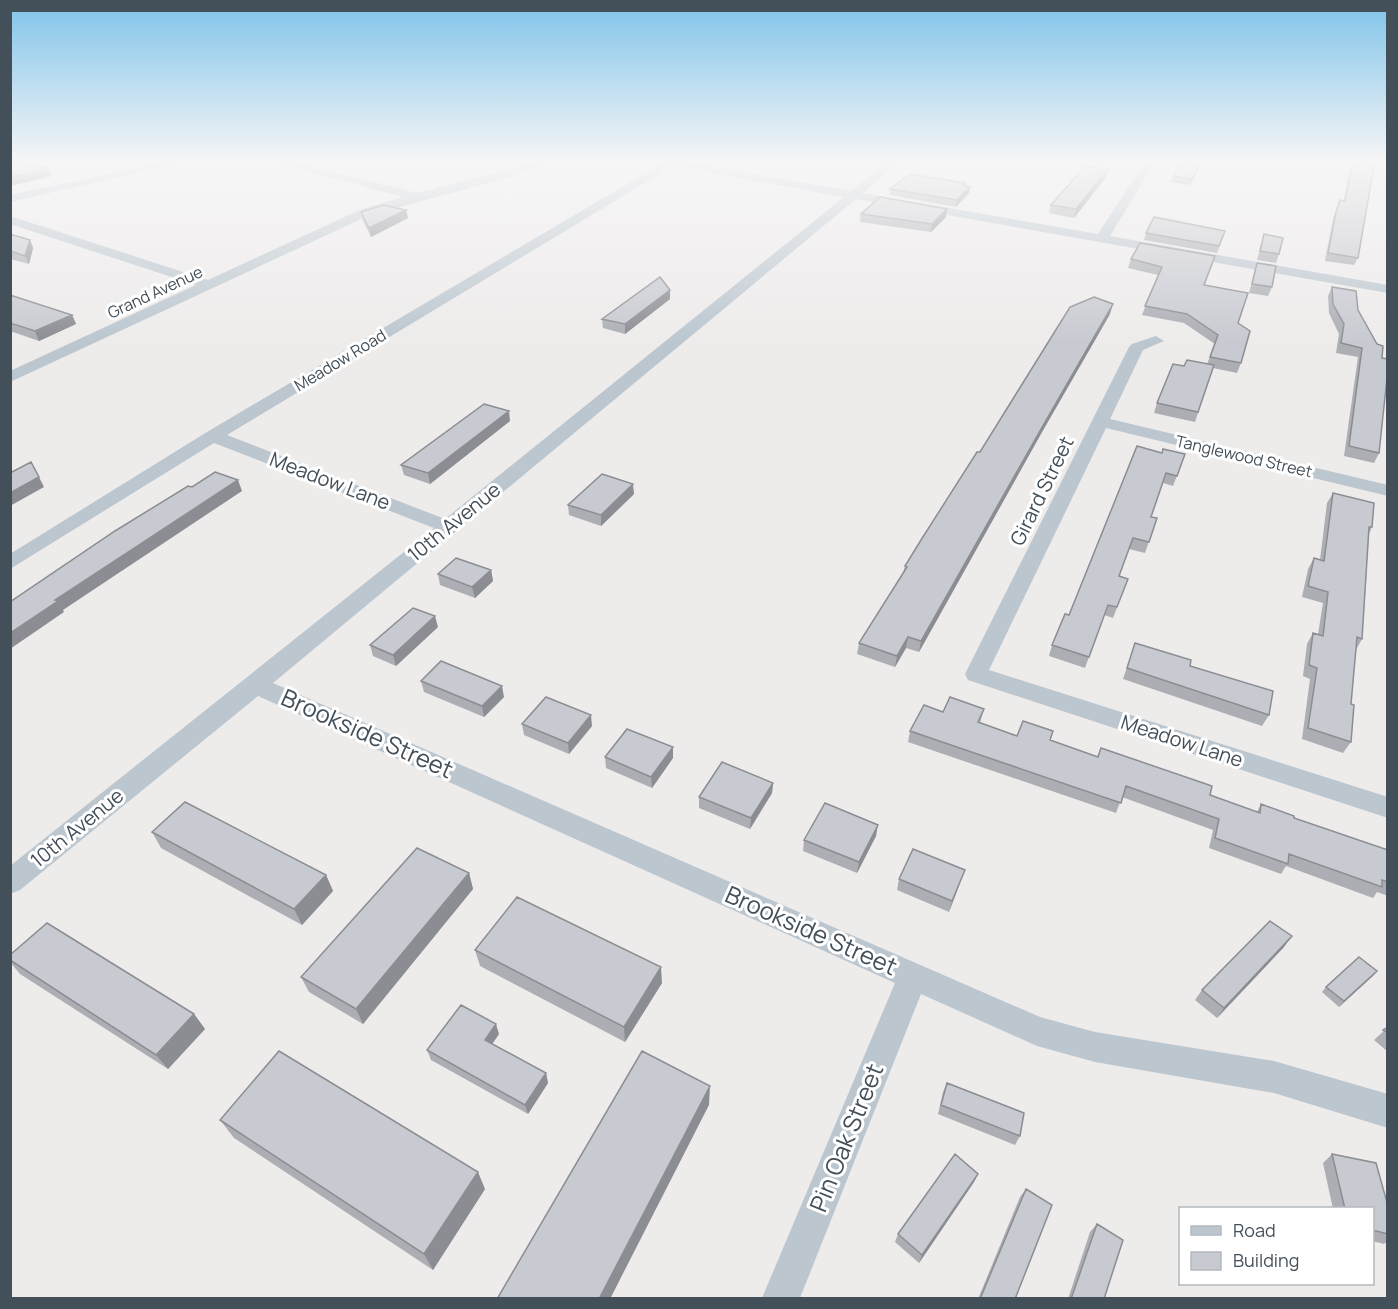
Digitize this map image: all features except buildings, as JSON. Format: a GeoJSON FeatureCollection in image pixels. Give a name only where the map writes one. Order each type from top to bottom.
{"type":"FeatureCollection","features":[{"type":"Feature","properties":{"kind":"street"},"geometry":{"type":"LineString","coordinates":[[13,221],[209,285]]}},
{"type":"Feature","properties":{"kind":"street","name":"Grand Avenue"},"geometry":{"type":"LineString","coordinates":[[10,377],[346,221]]}},
{"type":"Feature","properties":{"kind":"street","name":"Meadow Road"},"geometry":{"type":"LineString","coordinates":[[10,563],[565,221]]}},
{"type":"Feature","properties":{"kind":"street","name":"10th Avenue"},"geometry":{"type":"LineString","coordinates":[[10,882],[256,685],[820,221]]}},
{"type":"Feature","properties":{"kind":"street"},"geometry":{"type":"LineString","coordinates":[[1006,221],[1388,289]]}},
{"type":"Feature","properties":{"kind":"street"},"geometry":{"type":"LineString","coordinates":[[1102,238],[1113,221]]}},
{"type":"Feature","properties":{"kind":"street","name":"Girard Street"},"geometry":{"type":"LineString","coordinates":[[976,674],[1137,347],[1156,341]]}},
{"type":"Feature","properties":{"kind":"street"},"geometry":{"type":"LineString","coordinates":[[10,362],[27,369]]}},
{"type":"Feature","properties":{"kind":"street","name":"Tanglewood Street"},"geometry":{"type":"LineString","coordinates":[[1101,422],[1388,490]]}},
{"type":"Feature","properties":{"kind":"street","name":"Meadow Lane"},"geometry":{"type":"LineString","coordinates":[[213,436],[448,526]]}},
{"type":"Feature","properties":{"kind":"street","name":"Meadow Lane"},"geometry":{"type":"LineString","coordinates":[[976,674],[1388,808]]}},
{"type":"Feature","properties":{"kind":"street","name":"Brookside Street"},"geometry":{"type":"LineString","coordinates":[[256,685],[1046,1034],[1095,1047],[1274,1077],[1388,1110]]}},
{"type":"Feature","properties":{"kind":"street","name":"Pin Oak Street"},"geometry":{"type":"LineString","coordinates":[[784,1298],[913,977]]}}]}
